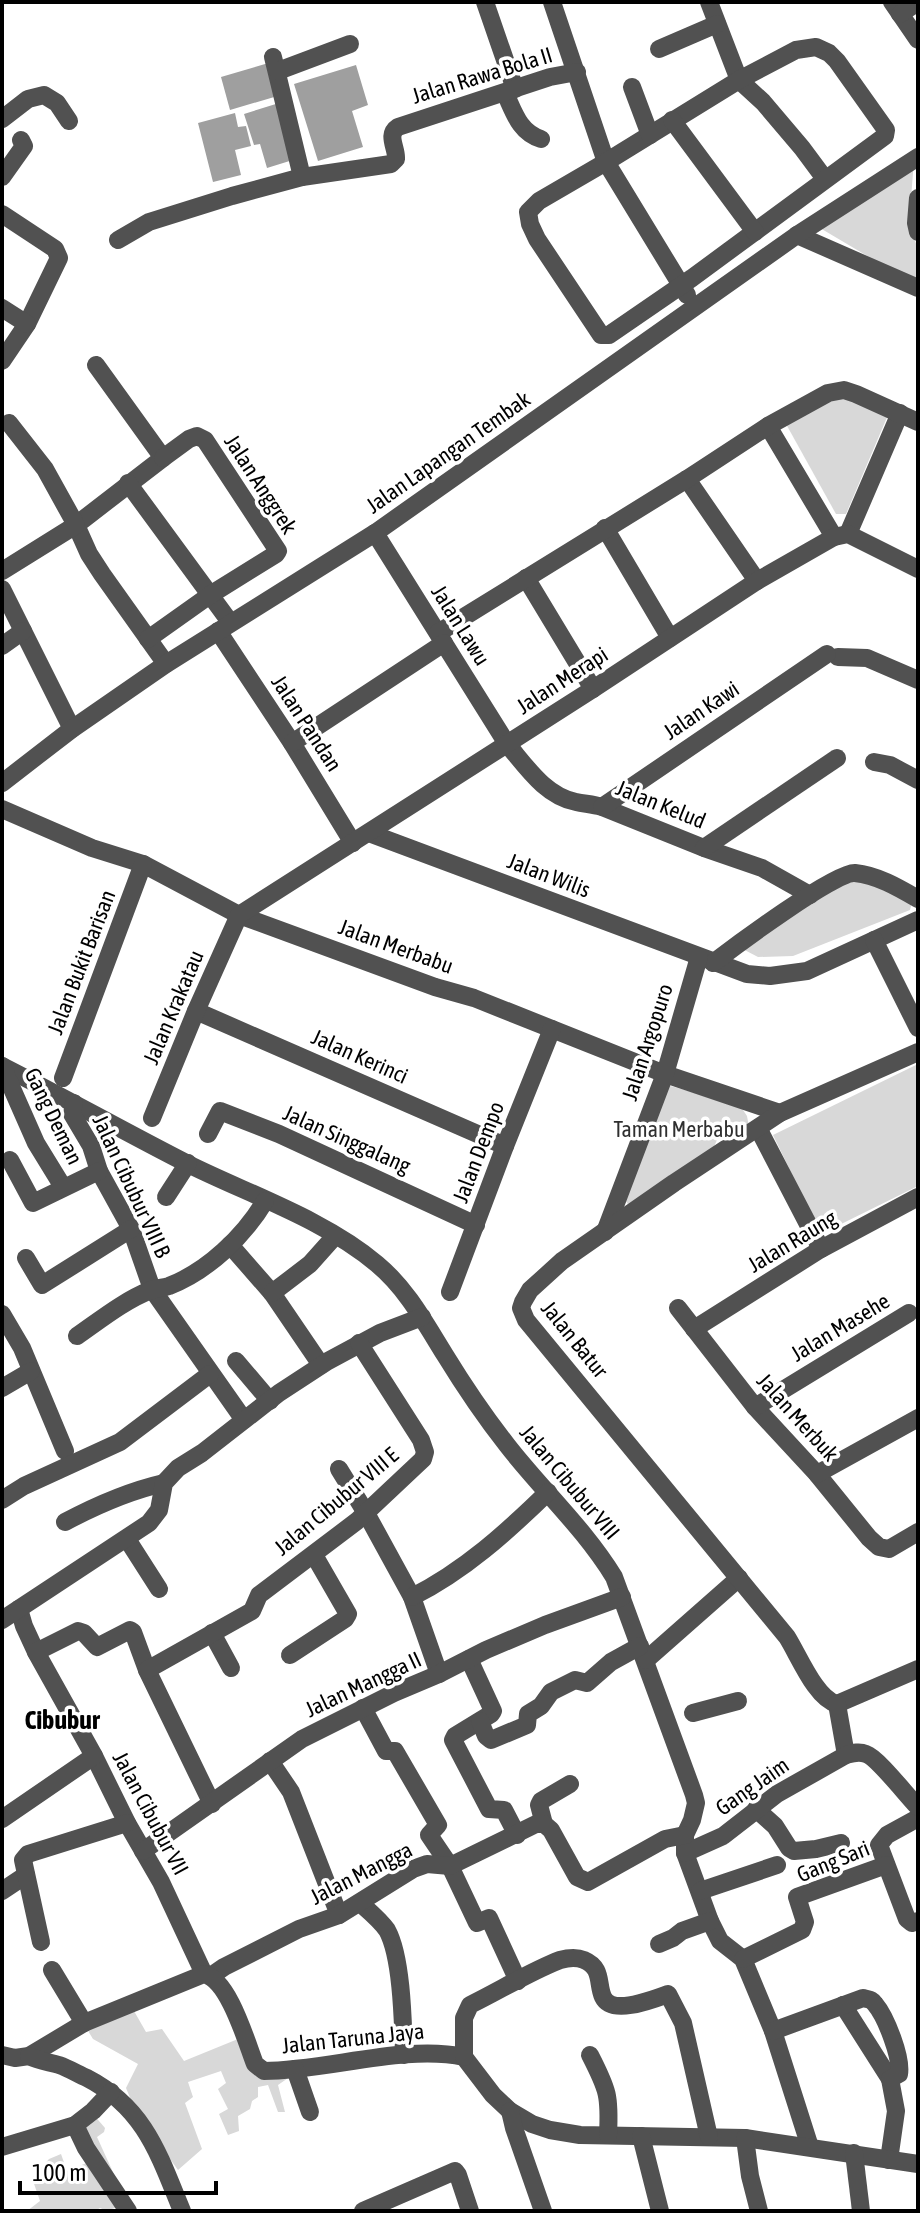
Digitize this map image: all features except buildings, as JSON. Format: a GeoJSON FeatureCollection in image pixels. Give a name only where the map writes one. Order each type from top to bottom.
{"type":"FeatureCollection","features":[{"type":"Feature","properties":{"kind":"street"},"geometry":{"type":"LineString","coordinates":[[485,2],[523,130],[541,139]]}},
{"type":"Feature","properties":{"kind":"street"},"geometry":{"type":"LineString","coordinates":[[552,2],[606,162],[695,307]]}},
{"type":"Feature","properties":{"kind":"street"},"geometry":{"type":"LineString","coordinates":[[709,2],[739,80],[763,102],[825,179]]}},
{"type":"Feature","properties":{"kind":"street"},"geometry":{"type":"LineString","coordinates":[[918,2],[896,8],[918,40]]}},
{"type":"Feature","properties":{"kind":"street"},"geometry":{"type":"LineString","coordinates":[[659,49],[717,24]]}},
{"type":"Feature","properties":{"kind":"street"},"geometry":{"type":"LineString","coordinates":[[118,240],[149,222],[302,177],[276,64],[350,44]]}},
{"type":"Feature","properties":{"kind":"street"},"geometry":{"type":"LineString","coordinates":[[816,47],[837,61],[886,133],[680,286],[609,335],[601,335],[537,239],[528,212],[532,206],[739,80],[796,50],[816,47]]}},
{"type":"Feature","properties":{"kind":"street","name":"Jalan Rawa Bola II"},"geometry":{"type":"LineString","coordinates":[[302,177],[391,164],[396,159],[392,134],[398,127],[550,77],[577,72]]}},
{"type":"Feature","properties":{"kind":"street"},"geometry":{"type":"LineString","coordinates":[[632,87],[650,135]]}},
{"type":"Feature","properties":{"kind":"street"},"geometry":{"type":"LineString","coordinates":[[2,119],[28,99],[44,95],[57,103],[69,121]]}},
{"type":"Feature","properties":{"kind":"street"},"geometry":{"type":"LineString","coordinates":[[672,120],[755,232]]}},
{"type":"Feature","properties":{"kind":"street"},"geometry":{"type":"LineString","coordinates":[[2,177],[24,146],[21,140]]}},
{"type":"Feature","properties":{"kind":"street","name":"Jalan Lapangan Tembak"},"geometry":{"type":"LineString","coordinates":[[3,779],[166,664],[375,533],[797,235],[918,157]]}},
{"type":"Feature","properties":{"kind":"street"},"geometry":{"type":"LineString","coordinates":[[918,198],[918,232]]}},
{"type":"Feature","properties":{"kind":"street"},"geometry":{"type":"LineString","coordinates":[[2,214],[55,249],[59,261],[27,324],[2,361]]}},
{"type":"Feature","properties":{"kind":"street"},"geometry":{"type":"LineString","coordinates":[[797,235],[918,288]]}},
{"type":"Feature","properties":{"kind":"street"},"geometry":{"type":"LineString","coordinates":[[2,308],[27,324]]}},
{"type":"Feature","properties":{"kind":"street"},"geometry":{"type":"LineString","coordinates":[[96,365],[163,458]]}},
{"type":"Feature","properties":{"kind":"street"},"geometry":{"type":"LineString","coordinates":[[292,743],[526,578],[816,399],[836,390],[856,394],[918,422]]}},
{"type":"Feature","properties":{"kind":"street"},"geometry":{"type":"LineString","coordinates":[[841,535],[900,413]]}},
{"type":"Feature","properties":{"kind":"street"},"geometry":{"type":"LineString","coordinates":[[9,423],[45,469],[89,554],[166,664]]}},
{"type":"Feature","properties":{"kind":"street"},"geometry":{"type":"LineString","coordinates":[[768,426],[841,535],[918,569]]}},
{"type":"Feature","properties":{"kind":"street","name":"Jalan Anggrek"},"geometry":{"type":"LineString","coordinates":[[2,571],[76,525],[128,483],[197,436],[205,440],[278,551],[210,595]]}},
{"type":"Feature","properties":{"kind":"street"},"geometry":{"type":"LineString","coordinates":[[687,479],[757,581]]}},
{"type":"Feature","properties":{"kind":"street"},"geometry":{"type":"LineString","coordinates":[[128,483],[210,595],[224,626]]}},
{"type":"Feature","properties":{"kind":"street"},"geometry":{"type":"LineString","coordinates":[[605,528],[670,638]]}},
{"type":"Feature","properties":{"kind":"street","name":"Jalan Lawu"},"geometry":{"type":"LineString","coordinates":[[375,533],[507,744]]}},
{"type":"Feature","properties":{"kind":"street","name":"Jalan Merapi"},"geometry":{"type":"LineString","coordinates":[[239,915],[757,581],[841,535]]}},
{"type":"Feature","properties":{"kind":"street"},"geometry":{"type":"LineString","coordinates":[[526,578],[593,689]]}},
{"type":"Feature","properties":{"kind":"street"},"geometry":{"type":"LineString","coordinates":[[2,589],[72,729]]}},
{"type":"Feature","properties":{"kind":"street"},"geometry":{"type":"LineString","coordinates":[[148,639],[210,595]]}},
{"type":"Feature","properties":{"kind":"street","name":"Jalan Pandan"},"geometry":{"type":"LineString","coordinates":[[224,626],[292,743],[361,838]]}},
{"type":"Feature","properties":{"kind":"street"},"geometry":{"type":"LineString","coordinates":[[2,646],[23,631]]}},
{"type":"Feature","properties":{"kind":"street","name":"Jalan Kawi"},"geometry":{"type":"LineString","coordinates":[[602,807],[833,656],[867,658],[918,680]]}},
{"type":"Feature","properties":{"kind":"street","name":"Jalan Kelud"},"geometry":{"type":"LineString","coordinates":[[507,744],[530,772],[558,796],[591,803],[762,868],[810,895]]}},
{"type":"Feature","properties":{"kind":"street"},"geometry":{"type":"LineString","coordinates":[[704,848],[837,758]]}},
{"type":"Feature","properties":{"kind":"street"},"geometry":{"type":"LineString","coordinates":[[874,762],[890,765],[918,780]]}},
{"type":"Feature","properties":{"kind":"street","name":"Jalan Merbabu"},"geometry":{"type":"LineString","coordinates":[[2,809],[92,848],[143,864],[239,915],[435,987],[474,998],[665,1074],[780,1113]]}},
{"type":"Feature","properties":{"kind":"street","name":"Jalan Wilis"},"geometry":{"type":"LineString","coordinates":[[361,838],[747,974],[770,976],[807,971],[918,920]]}},
{"type":"Feature","properties":{"kind":"street","name":"Jalan Bukit Barisan"},"geometry":{"type":"LineString","coordinates":[[63,1078],[143,864]]}},
{"type":"Feature","properties":{"kind":"street"},"geometry":{"type":"LineString","coordinates":[[706,960],[844,874],[852,872],[884,881],[918,899]]}},
{"type":"Feature","properties":{"kind":"street","name":"Jalan Krakatau"},"geometry":{"type":"LineString","coordinates":[[152,1118],[239,915]]}},
{"type":"Feature","properties":{"kind":"street"},"geometry":{"type":"LineString","coordinates":[[874,940],[918,1028]]}},
{"type":"Feature","properties":{"kind":"street","name":"Jalan Argopuro"},"geometry":{"type":"LineString","coordinates":[[605,1232],[706,960]]}},
{"type":"Feature","properties":{"kind":"street","name":"Jalan Kerinci"},"geometry":{"type":"LineString","coordinates":[[196,1011],[505,1146]]}},
{"type":"Feature","properties":{"kind":"street","name":"Jalan Dempo"},"geometry":{"type":"LineString","coordinates":[[450,1292],[552,1029]]}},
{"type":"Feature","properties":{"kind":"street","name":"Jalan Batur"},"geometry":{"type":"LineString","coordinates":[[837,1704],[819,1693],[787,1637],[521,1312],[530,1290],[562,1261],[706,1161],[780,1113],[918,1052]]}},
{"type":"Feature","properties":{"kind":"street","name":"Jalan Cibubur VIII"},"geometry":{"type":"LineString","coordinates":[[2,1066],[188,1163],[298,1214],[355,1247],[401,1287],[479,1407],[600,1554],[614,1577],[671,1719],[694,1795],[696,1803],[685,1844]]}},
{"type":"Feature","properties":{"kind":"street","name":"Gang Deman"},"geometry":{"type":"LineString","coordinates":[[2,1066],[36,1143],[63,1187]]}},
{"type":"Feature","properties":{"kind":"street","name":"Jalan Cibubur VIII B"},"geometry":{"type":"LineString","coordinates":[[74,1103],[72,1114],[131,1229],[152,1289],[244,1420]]}},
{"type":"Feature","properties":{"kind":"street","name":"Jalan Singgalang"},"geometry":{"type":"LineString","coordinates":[[208,1134],[220,1111],[279,1134],[476,1225]]}},
{"type":"Feature","properties":{"kind":"street"},"geometry":{"type":"LineString","coordinates":[[758,1128],[821,1249]]}},
{"type":"Feature","properties":{"kind":"street"},"geometry":{"type":"LineString","coordinates":[[10,1160],[33,1203],[99,1171]]}},
{"type":"Feature","properties":{"kind":"street"},"geometry":{"type":"LineString","coordinates":[[166,1197],[188,1163]]}},
{"type":"Feature","properties":{"kind":"street","name":"Jalan Raung"},"geometry":{"type":"LineString","coordinates":[[694,1329],[821,1249],[918,1197]]}},
{"type":"Feature","properties":{"kind":"street"},"geometry":{"type":"LineString","coordinates":[[77,1336],[152,1289],[170,1286],[215,1258],[252,1220],[265,1201]]}},
{"type":"Feature","properties":{"kind":"street"},"geometry":{"type":"LineString","coordinates":[[26,1258],[42,1285],[131,1229]]}},
{"type":"Feature","properties":{"kind":"street"},"geometry":{"type":"LineString","coordinates":[[272,1293],[310,1264],[335,1236]]}},
{"type":"Feature","properties":{"kind":"street"},"geometry":{"type":"LineString","coordinates":[[230,1245],[272,1293],[321,1365]]}},
{"type":"Feature","properties":{"kind":"street","name":"Jalan Merbuk"},"geometry":{"type":"LineString","coordinates":[[678,1308],[755,1407],[817,1474],[865,1534],[879,1547],[889,1549],[918,1532]]}},
{"type":"Feature","properties":{"kind":"street","name":"Jalan Masehe"},"geometry":{"type":"LineString","coordinates":[[755,1407],[909,1313]]}},
{"type":"Feature","properties":{"kind":"street"},"geometry":{"type":"LineString","coordinates":[[2,1314],[22,1348],[65,1451]]}},
{"type":"Feature","properties":{"kind":"street"},"geometry":{"type":"LineString","coordinates":[[2,1620],[127,1539],[156,1516],[164,1483],[178,1468],[270,1401],[359,1343],[422,1317]]}},
{"type":"Feature","properties":{"kind":"street","name":"Jalan Cibubur VIII E"},"geometry":{"type":"LineString","coordinates":[[147,1670],[250,1612],[259,1595],[366,1513],[423,1459],[425,1452],[421,1440],[359,1343]]}},
{"type":"Feature","properties":{"kind":"street"},"geometry":{"type":"LineString","coordinates":[[236,1361],[270,1401]]}},
{"type":"Feature","properties":{"kind":"street"},"geometry":{"type":"LineString","coordinates":[[2,1388],[31,1371]]}},
{"type":"Feature","properties":{"kind":"street"},"geometry":{"type":"LineString","coordinates":[[2,1500],[24,1486],[120,1442],[210,1374]]}},
{"type":"Feature","properties":{"kind":"street"},"geometry":{"type":"LineString","coordinates":[[817,1474],[918,1418]]}},
{"type":"Feature","properties":{"kind":"street"},"geometry":{"type":"LineString","coordinates":[[339,1469],[412,1597],[439,1674]]}},
{"type":"Feature","properties":{"kind":"street"},"geometry":{"type":"LineString","coordinates":[[65,1522],[139,1488],[164,1483]]}},
{"type":"Feature","properties":{"kind":"street"},"geometry":{"type":"LineString","coordinates":[[412,1597],[469,1561],[548,1492]]}},
{"type":"Feature","properties":{"kind":"street"},"geometry":{"type":"LineString","coordinates":[[127,1539],[159,1589]]}},
{"type":"Feature","properties":{"kind":"street"},"geometry":{"type":"LineString","coordinates":[[290,1655],[348,1614],[314,1555]]}},
{"type":"Feature","properties":{"kind":"street"},"geometry":{"type":"LineString","coordinates":[[480,1721],[491,1740],[527,1725],[528,1714],[541,1706],[551,1692],[575,1680],[587,1683],[611,1662],[643,1653],[739,1578]]}},
{"type":"Feature","properties":{"kind":"street","name":"Jalan Mangga II"},"geometry":{"type":"LineString","coordinates":[[143,1851],[302,1739],[545,1625],[622,1597]]}},
{"type":"Feature","properties":{"kind":"street","name":"Jalan Cibubur VII"},"geometry":{"type":"LineString","coordinates":[[19,1609],[36,1652],[94,1756],[207,1975]]}},
{"type":"Feature","properties":{"kind":"street"},"geometry":{"type":"LineString","coordinates":[[36,1652],[78,1631],[97,1647],[130,1630],[133,1632],[147,1670],[212,1804]]}},
{"type":"Feature","properties":{"kind":"street"},"geometry":{"type":"LineString","coordinates":[[212,1633],[231,1668]]}},
{"type":"Feature","properties":{"kind":"street"},"geometry":{"type":"LineString","coordinates":[[469,1659],[493,1711],[453,1740],[489,1809],[504,1810],[517,1835]]}},
{"type":"Feature","properties":{"kind":"street"},"geometry":{"type":"LineString","coordinates":[[918,1669],[837,1704],[846,1755],[860,1752],[872,1757],[918,1807]]}},
{"type":"Feature","properties":{"kind":"street"},"geometry":{"type":"LineString","coordinates":[[693,1713],[738,1701]]}},
{"type":"Feature","properties":{"kind":"street"},"geometry":{"type":"LineString","coordinates":[[363,1708],[386,1751],[395,1751],[438,1825],[429,1835],[450,1866],[477,1923],[489,1918],[518,1981]]}},
{"type":"Feature","properties":{"kind":"street","name":"Gang Jaim"},"geometry":{"type":"LineString","coordinates":[[685,1844],[714,1841],[756,1809],[774,1789],[846,1755]]}},
{"type":"Feature","properties":{"kind":"street"},"geometry":{"type":"LineString","coordinates":[[2,1819],[94,1756]]}},
{"type":"Feature","properties":{"kind":"street"},"geometry":{"type":"LineString","coordinates":[[270,1761],[291,1792],[339,1915]]}},
{"type":"Feature","properties":{"kind":"street"},"geometry":{"type":"LineString","coordinates":[[570,1784],[539,1805],[544,1824],[555,1835],[577,1877],[588,1882],[665,1839],[685,1844],[710,1921],[724,1944],[743,1959],[773,2031],[810,2147]]}},
{"type":"Feature","properties":{"kind":"street"},"geometry":{"type":"LineString","coordinates":[[756,1809],[775,1826],[794,1851],[841,1843]]}},
{"type":"Feature","properties":{"kind":"street"},"geometry":{"type":"LineString","coordinates":[[918,1818],[887,1835],[879,1848],[907,1919],[912,1923],[918,1921]]}},
{"type":"Feature","properties":{"kind":"street"},"geometry":{"type":"LineString","coordinates":[[2,1891],[25,1866],[127,1823]]}},
{"type":"Feature","properties":{"kind":"street","name":"Jalan Mangga"},"geometry":{"type":"LineString","coordinates":[[207,1975],[299,1929],[339,1915],[421,1865],[450,1866],[536,1824],[544,1824]]}},
{"type":"Feature","properties":{"kind":"street"},"geometry":{"type":"LineString","coordinates":[[700,1891],[777,1865]]}},
{"type":"Feature","properties":{"kind":"street","name":"Gang Sari"},"geometry":{"type":"LineString","coordinates":[[743,1959],[802,1930],[805,1922],[797,1897],[886,1865]]}},
{"type":"Feature","properties":{"kind":"street"},"geometry":{"type":"LineString","coordinates":[[25,1866],[41,1942]]}},
{"type":"Feature","properties":{"kind":"street"},"geometry":{"type":"LineString","coordinates":[[360,1903],[382,1924],[392,1943],[400,1989],[404,2055]]}},
{"type":"Feature","properties":{"kind":"street"},"geometry":{"type":"LineString","coordinates":[[659,1944],[710,1921]]}},
{"type":"Feature","properties":{"kind":"street"},"geometry":{"type":"LineString","coordinates":[[709,2137],[683,2023],[668,1994],[642,2004],[608,2003],[595,1968],[585,1960],[563,1959],[470,2005],[466,2010],[464,2057],[493,2095],[510,2111],[532,2124],[580,2135],[745,2138],[918,2164]]}},
{"type":"Feature","properties":{"kind":"street"},"geometry":{"type":"LineString","coordinates":[[52,1970],[84,2023]]}},
{"type":"Feature","properties":{"kind":"street"},"geometry":{"type":"LineString","coordinates":[[2,2055],[15,2058],[29,2056],[84,2023],[207,1975]]}},
{"type":"Feature","properties":{"kind":"street","name":"Jalan Taruna Jaya"},"geometry":{"type":"LineString","coordinates":[[207,1975],[229,1998],[255,2064],[264,2071],[404,2055],[448,2053],[464,2057]]}},
{"type":"Feature","properties":{"kind":"street"},"geometry":{"type":"LineString","coordinates":[[773,2031],[863,1998],[875,2003],[895,2047],[900,2071],[890,2079]]}},
{"type":"Feature","properties":{"kind":"street"},"geometry":{"type":"LineString","coordinates":[[843,2005],[890,2079],[896,2111],[889,2160]]}},
{"type":"Feature","properties":{"kind":"street"},"geometry":{"type":"LineString","coordinates":[[590,2055],[610,2101],[608,2135]]}},
{"type":"Feature","properties":{"kind":"street"},"geometry":{"type":"LineString","coordinates":[[29,2056],[59,2065],[111,2092],[150,2137],[182,2211]]}},
{"type":"Feature","properties":{"kind":"street"},"geometry":{"type":"LineString","coordinates":[[295,2069],[310,2112]]}},
{"type":"Feature","properties":{"kind":"street"},"geometry":{"type":"LineString","coordinates":[[2,2147],[75,2125],[111,2092]]}},
{"type":"Feature","properties":{"kind":"street"},"geometry":{"type":"LineString","coordinates":[[510,2111],[543,2211]]}},
{"type":"Feature","properties":{"kind":"street"},"geometry":{"type":"LineString","coordinates":[[75,2125],[86,2148],[128,2211]]}},
{"type":"Feature","properties":{"kind":"street"},"geometry":{"type":"LineString","coordinates":[[641,2136],[660,2211]]}},
{"type":"Feature","properties":{"kind":"street"},"geometry":{"type":"LineString","coordinates":[[745,2138],[759,2211]]}},
{"type":"Feature","properties":{"kind":"street"},"geometry":{"type":"LineString","coordinates":[[854,2153],[861,2211]]}},
{"type":"Feature","properties":{"kind":"street"},"geometry":{"type":"LineString","coordinates":[[363,2211],[455,2171],[470,2211]]}},
{"type":"Feature","properties":{"kind":"green space"},"geometry":{"type":"Polygon","coordinates":[[[914,160],[909,224],[918,249],[918,286],[820,228],[914,160]]]}},
{"type":"Feature","properties":{"kind":"green space"},"geometry":{"type":"Polygon","coordinates":[[[844,397],[888,415],[846,514],[836,514],[786,424],[816,406],[844,397]]]}},
{"type":"Feature","properties":{"kind":"green space"},"geometry":{"type":"Polygon","coordinates":[[[851,868],[914,894],[910,910],[793,956],[758,957],[735,945],[851,868]]]}},
{"type":"Feature","properties":{"kind":"green space"},"geometry":{"type":"Polygon","coordinates":[[[918,1064],[918,1186],[821,1234],[773,1135],[918,1064]]]}},
{"type":"Feature","properties":{"kind":"green space","name":"Taman Merbabu"},"geometry":{"type":"Polygon","coordinates":[[[657,1083],[741,1107],[749,1127],[729,1140],[717,1140],[712,1151],[629,1206],[619,1190],[657,1083]]]}},
{"type":"Feature","properties":{"kind":"green space"},"geometry":{"type":"Polygon","coordinates":[[[130,2004],[146,2032],[162,2029],[184,2061],[238,2039],[243,2054],[291,2076],[278,2085],[285,2112],[278,2112],[268,2085],[258,2087],[258,2097],[252,2101],[250,2109],[238,2116],[239,2131],[228,2135],[219,2114],[228,2109],[218,2089],[226,2083],[221,2071],[188,2082],[193,2097],[185,2103],[202,2149],[178,2170],[136,2112],[126,2088],[138,2064],[93,2039],[85,2026],[130,2004]]]}},
{"type":"Feature","properties":{"kind":"green space"},"geometry":{"type":"Polygon","coordinates":[[[93,2114],[105,2128],[97,2137],[127,2203],[107,2211],[100,2208],[95,2211],[27,2211],[40,2201],[32,2178],[49,2159],[61,2154],[67,2171],[89,2162],[79,2125],[93,2114]]]}},
{"type":"Feature","properties":{"kind":"shaded area"},"geometry":{"type":"Polygon","coordinates":[[[272,62],[281,95],[230,110],[221,77],[272,62]]]}},
{"type":"Feature","properties":{"kind":"shaded area"},"geometry":{"type":"Polygon","coordinates":[[[356,65],[368,105],[352,111],[363,147],[318,161],[294,84],[356,65]]]}},
{"type":"Feature","properties":{"kind":"shaded area"},"geometry":{"type":"Polygon","coordinates":[[[279,103],[296,159],[267,168],[260,144],[254,145],[244,114],[279,103]]]}},
{"type":"Feature","properties":{"kind":"shaded area"},"geometry":{"type":"Polygon","coordinates":[[[235,113],[238,127],[246,126],[251,146],[235,150],[241,175],[213,182],[198,123],[235,113]]]}},
{"type":"Feature","properties":{"kind":"district","name":"Cibubur"},"geometry":{"type":"Point","coordinates":[62,1720]}}]}
